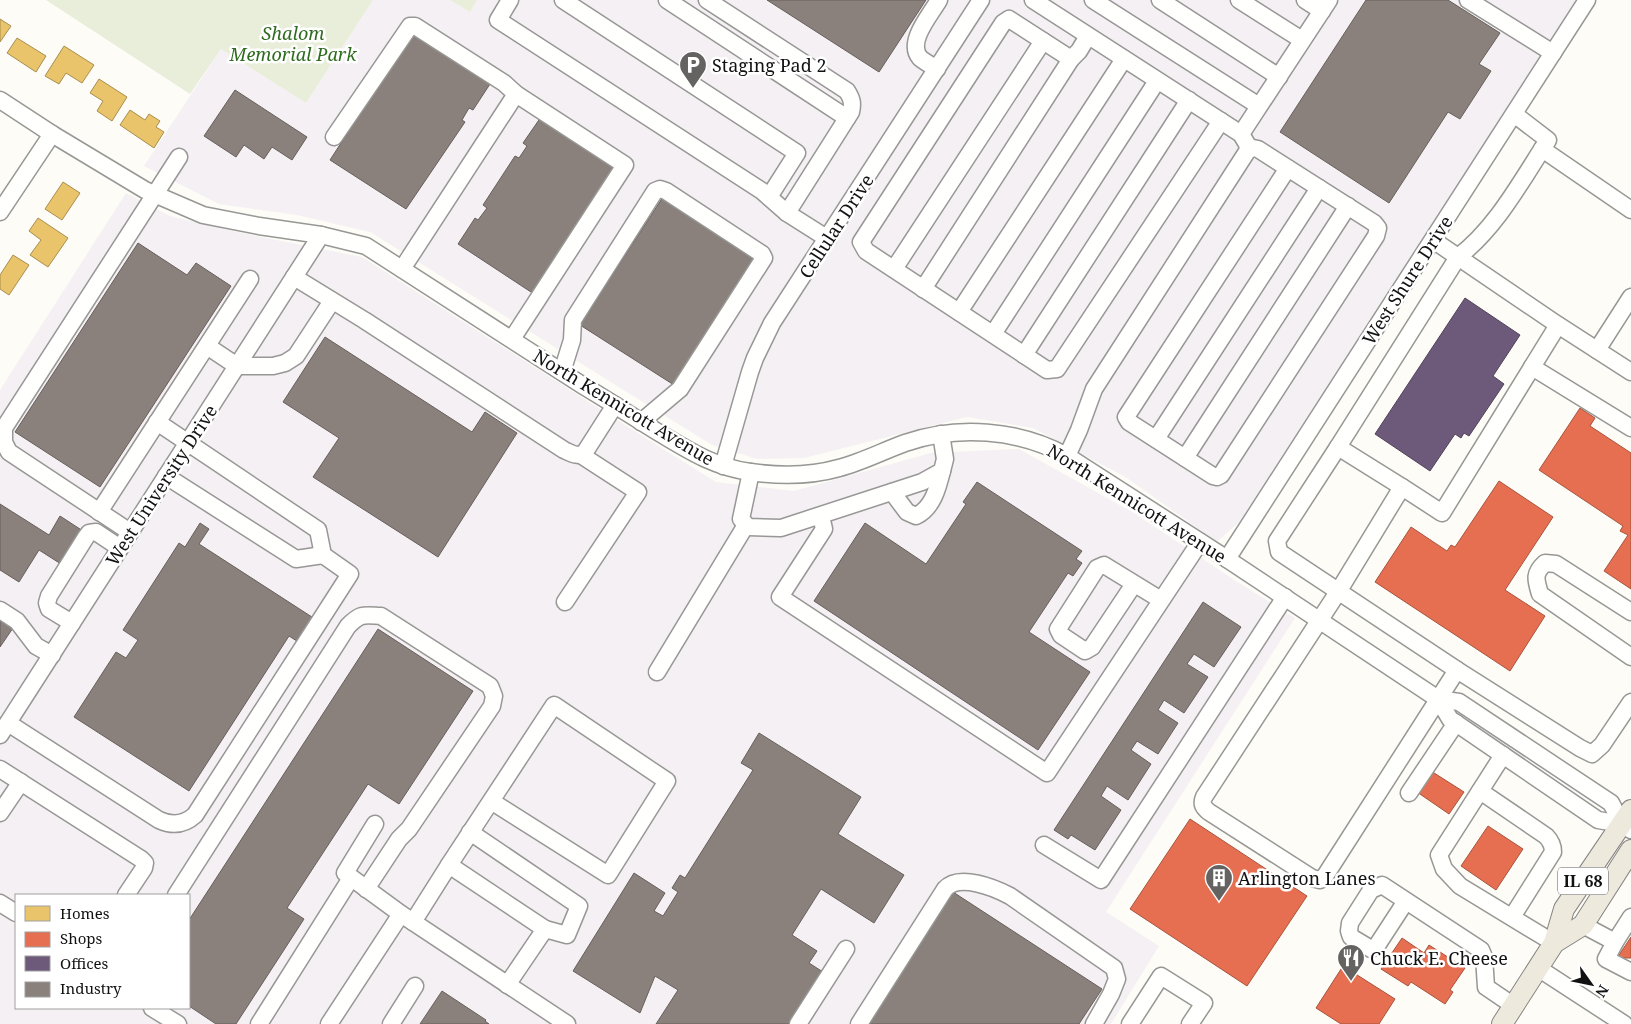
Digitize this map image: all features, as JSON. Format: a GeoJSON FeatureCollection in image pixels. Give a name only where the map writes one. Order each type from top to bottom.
{"type":"FeatureCollection","features":[{"type":"Feature","properties":{"kind":"main road","name":"IL 68"},"geometry":{"type":"LineString","coordinates":[[1502,1024],[1554,943],[1564,909],[1628,821]]}},
{"type":"Feature","properties":{"kind":"main road","name":"IL 68"},"geometry":{"type":"LineString","coordinates":[[1554,943],[1583,925],[1631,850]]}},
{"type":"Feature","properties":{"kind":"street"},"geometry":{"type":"LineString","coordinates":[[510,0],[498,20],[769,197],[787,213],[828,239]]}},
{"type":"Feature","properties":{"kind":"street"},"geometry":{"type":"LineString","coordinates":[[563,0],[797,153],[769,197]]}},
{"type":"Feature","properties":{"kind":"street"},"geometry":{"type":"LineString","coordinates":[[667,0],[847,118]]}},
{"type":"Feature","properties":{"kind":"street"},"geometry":{"type":"LineString","coordinates":[[690,15],[700,0]]}},
{"type":"Feature","properties":{"kind":"street"},"geometry":{"type":"LineString","coordinates":[[708,0],[847,91],[853,104],[851,112],[787,213]]}},
{"type":"Feature","properties":{"kind":"street"},"geometry":{"type":"LineString","coordinates":[[937,70],[919,57],[915,45],[919,32],[939,0]]}},
{"type":"Feature","properties":{"kind":"street","name":"Cellular Drive"},"geometry":{"type":"LineString","coordinates":[[723,466],[755,358],[772,324],[982,0]]}},
{"type":"Feature","properties":{"kind":"street"},"geometry":{"type":"LineString","coordinates":[[1033,0],[1221,121],[1240,134],[1248,144],[1248,150],[1094,389],[1067,456]]}},
{"type":"Feature","properties":{"kind":"street"},"geometry":{"type":"LineString","coordinates":[[1093,0],[1259,106]]}},
{"type":"Feature","properties":{"kind":"street"},"geometry":{"type":"LineString","coordinates":[[1160,0],[1279,76]]}},
{"type":"Feature","properties":{"kind":"street"},"geometry":{"type":"LineString","coordinates":[[1239,0],[1302,40]]}},
{"type":"Feature","properties":{"kind":"street"},"geometry":{"type":"LineString","coordinates":[[1240,134],[1325,5],[1305,0]]}},
{"type":"Feature","properties":{"kind":"street"},"geometry":{"type":"LineString","coordinates":[[1468,0],[1553,53]]}},
{"type":"Feature","properties":{"kind":"street","name":"West Shure Drive"},"geometry":{"type":"LineString","coordinates":[[1227,559],[1587,0]]}},
{"type":"Feature","properties":{"kind":"street"},"geometry":{"type":"LineString","coordinates":[[1071,59],[1010,19],[1003,23],[861,242],[866,251],[1047,370],[1057,369],[1221,121]]}},
{"type":"Feature","properties":{"kind":"street"},"geometry":{"type":"LineString","coordinates":[[334,137],[410,26],[415,26],[504,83],[516,94],[625,165],[512,339]]}},
{"type":"Feature","properties":{"kind":"street"},"geometry":{"type":"LineString","coordinates":[[923,289],[1071,59],[1079,51],[1088,36]]}},
{"type":"Feature","properties":{"kind":"street"},"geometry":{"type":"LineString","coordinates":[[894,269],[1043,41]]}},
{"type":"Feature","properties":{"kind":"street"},"geometry":{"type":"LineString","coordinates":[[959,312],[1124,59]]}},
{"type":"Feature","properties":{"kind":"street"},"geometry":{"type":"LineString","coordinates":[[993,334],[1157,81]]}},
{"type":"Feature","properties":{"kind":"street"},"geometry":{"type":"LineString","coordinates":[[402,269],[516,94]]}},
{"type":"Feature","properties":{"kind":"street","name":"North Kennicott Avenue"},"geometry":{"type":"LineString","coordinates":[[0,100],[145,190],[203,215],[321,235],[366,246],[641,422],[696,455],[723,466],[751,472],[795,475],[834,470],[905,443],[941,434],[979,432],[1002,435],[1048,446],[1067,456],[1227,559],[1438,699],[1459,702],[1611,802],[1628,821]]}},
{"type":"Feature","properties":{"kind":"street"},"geometry":{"type":"LineString","coordinates":[[1024,355],[1189,100]]}},
{"type":"Feature","properties":{"kind":"street"},"geometry":{"type":"LineString","coordinates":[[1514,114],[1548,140],[1491,224],[1458,257],[1277,542],[1277,549],[1278,552],[1457,670],[1592,754],[1602,745],[1631,702]]}},
{"type":"Feature","properties":{"kind":"street"},"geometry":{"type":"LineString","coordinates":[[0,212],[52,134]]}},
{"type":"Feature","properties":{"kind":"street"},"geometry":{"type":"LineString","coordinates":[[1248,150],[1258,149],[1288,168],[1319,188],[1348,206],[1374,223],[1378,228],[1376,236],[1221,475],[1216,477],[1129,422],[1126,417],[1288,168]]}},
{"type":"Feature","properties":{"kind":"street"},"geometry":{"type":"LineString","coordinates":[[1542,149],[1631,210]]}},
{"type":"Feature","properties":{"kind":"street"},"geometry":{"type":"LineString","coordinates":[[130,532],[9,452],[4,442],[4,428],[179,157]]}},
{"type":"Feature","properties":{"kind":"street"},"geometry":{"type":"LineString","coordinates":[[1156,439],[1319,188]]}},
{"type":"Feature","properties":{"kind":"street"},"geometry":{"type":"LineString","coordinates":[[562,372],[572,340],[573,320],[655,191],[660,189],[666,191],[762,254],[764,258],[680,389],[641,422]]}},
{"type":"Feature","properties":{"kind":"street"},"geometry":{"type":"LineString","coordinates":[[1185,458],[1348,206]]}},
{"type":"Feature","properties":{"kind":"street","name":"West University Drive"},"geometry":{"type":"LineString","coordinates":[[3,727],[52,655],[321,235]]}},
{"type":"Feature","properties":{"kind":"street"},"geometry":{"type":"LineString","coordinates":[[1433,240],[1631,372]]}},
{"type":"Feature","properties":{"kind":"street"},"geometry":{"type":"LineString","coordinates":[[294,277],[564,450],[575,455],[581,455],[638,492],[566,602]]}},
{"type":"Feature","properties":{"kind":"street"},"geometry":{"type":"LineString","coordinates":[[99,512],[250,279]]}},
{"type":"Feature","properties":{"kind":"street"},"geometry":{"type":"LineString","coordinates":[[1597,350],[1631,297]]}},
{"type":"Feature","properties":{"kind":"street"},"geometry":{"type":"LineString","coordinates":[[207,346],[237,366],[273,366],[285,363],[296,356],[332,301]]}},
{"type":"Feature","properties":{"kind":"street"},"geometry":{"type":"LineString","coordinates":[[1338,447],[1442,513],[1558,325]]}},
{"type":"Feature","properties":{"kind":"street"},"geometry":{"type":"LineString","coordinates":[[1532,367],[1631,428]]}},
{"type":"Feature","properties":{"kind":"street"},"geometry":{"type":"LineString","coordinates":[[581,455],[585,452],[615,405]]}},
{"type":"Feature","properties":{"kind":"street"},"geometry":{"type":"LineString","coordinates":[[3,727],[159,820],[168,824],[179,824],[189,820],[195,815],[350,574],[323,555],[318,530],[157,422]]}},
{"type":"Feature","properties":{"kind":"street"},"geometry":{"type":"LineString","coordinates":[[892,492],[907,512],[916,516],[924,512],[937,490],[945,459],[941,434]]}},
{"type":"Feature","properties":{"kind":"street"},"geometry":{"type":"LineString","coordinates":[[751,472],[741,519],[748,527],[781,528],[922,482],[942,470]]}},
{"type":"Feature","properties":{"kind":"street"},"geometry":{"type":"LineString","coordinates":[[166,476],[296,559],[323,555]]}},
{"type":"Feature","properties":{"kind":"street"},"geometry":{"type":"LineString","coordinates":[[1402,487],[1338,592],[1204,797],[1203,807],[1312,878],[1320,880],[1325,876],[1457,670]]}},
{"type":"Feature","properties":{"kind":"street"},"geometry":{"type":"LineString","coordinates":[[821,516],[824,529],[780,596],[1047,773],[1200,542]]}},
{"type":"Feature","properties":{"kind":"street"},"geometry":{"type":"LineString","coordinates":[[657,672],[746,525]]}},
{"type":"Feature","properties":{"kind":"street"},"geometry":{"type":"LineString","coordinates":[[72,623],[49,609],[47,603],[49,596],[86,537],[89,533],[96,532],[120,548]]}},
{"type":"Feature","properties":{"kind":"street"},"geometry":{"type":"LineString","coordinates":[[1631,612],[1556,564],[1545,563],[1538,569],[1536,578],[1540,594],[1631,657]]}},
{"type":"Feature","properties":{"kind":"street"},"geometry":{"type":"LineString","coordinates":[[1134,584],[1092,647],[1085,651],[1061,636],[1058,629],[1097,568],[1104,565],[1161,600]]}},
{"type":"Feature","properties":{"kind":"street"},"geometry":{"type":"LineString","coordinates":[[1044,845],[1101,880],[1285,598]]}},
{"type":"Feature","properties":{"kind":"street"},"geometry":{"type":"LineString","coordinates":[[0,610],[18,621],[36,646],[52,655]]}},
{"type":"Feature","properties":{"kind":"street"},"geometry":{"type":"LineString","coordinates":[[177,894],[348,626],[358,616],[370,615],[381,616],[471,672],[490,686],[494,696],[492,706],[410,829],[399,839],[366,888]]}},
{"type":"Feature","properties":{"kind":"street","name":"North Kennicott Avenue"},"geometry":{"type":"LineString","coordinates":[[1438,699],[1450,719],[1600,821],[1628,821]]}},
{"type":"Feature","properties":{"kind":"street"},"geometry":{"type":"LineString","coordinates":[[329,1024],[407,918],[449,865],[470,832],[554,705],[667,781],[608,875],[491,801]]}},
{"type":"Feature","properties":{"kind":"street"},"geometry":{"type":"LineString","coordinates":[[1408,794],[1456,723]]}},
{"type":"Feature","properties":{"kind":"street"},"geometry":{"type":"LineString","coordinates":[[1503,755],[1439,855],[1444,869],[1460,886],[1554,943]]}},
{"type":"Feature","properties":{"kind":"street"},"geometry":{"type":"LineString","coordinates":[[0,769],[141,859],[145,863],[144,868],[127,894]]}},
{"type":"Feature","properties":{"kind":"street"},"geometry":{"type":"LineString","coordinates":[[0,813],[20,782]]}},
{"type":"Feature","properties":{"kind":"street"},"geometry":{"type":"LineString","coordinates":[[1480,791],[1546,836],[1553,846],[1553,852],[1512,917]]}},
{"type":"Feature","properties":{"kind":"street"},"geometry":{"type":"LineString","coordinates":[[375,824],[345,873],[407,918],[566,1024]]}},
{"type":"Feature","properties":{"kind":"street"},"geometry":{"type":"LineString","coordinates":[[449,865],[545,929],[567,935],[579,906],[470,832]]}},
{"type":"Feature","properties":{"kind":"street"},"geometry":{"type":"LineString","coordinates":[[259,1024],[352,878]]}},
{"type":"Feature","properties":{"kind":"street"},"geometry":{"type":"LineString","coordinates":[[859,1024],[945,889],[948,885],[958,881],[967,881],[999,890],[1010,896],[1114,968],[1116,979],[1111,994],[1094,1024]]}},
{"type":"Feature","properties":{"kind":"street"},"geometry":{"type":"LineString","coordinates":[[1406,900],[1482,950],[1486,987],[1514,1006]]}},
{"type":"Feature","properties":{"kind":"street"},"geometry":{"type":"LineString","coordinates":[[0,902],[15,912]]}},
{"type":"Feature","properties":{"kind":"street"},"geometry":{"type":"LineString","coordinates":[[1631,917],[1606,958],[1631,972]]}},
{"type":"Feature","properties":{"kind":"street"},"geometry":{"type":"LineString","coordinates":[[1583,925],[1615,942]]}},
{"type":"Feature","properties":{"kind":"street"},"geometry":{"type":"LineString","coordinates":[[507,985],[545,929]]}},
{"type":"Feature","properties":{"kind":"street"},"geometry":{"type":"LineString","coordinates":[[798,1024],[846,949]]}},
{"type":"Feature","properties":{"kind":"street"},"geometry":{"type":"LineString","coordinates":[[1538,968],[1624,1024]]}},
{"type":"Feature","properties":{"kind":"street"},"geometry":{"type":"LineString","coordinates":[[1130,1024],[1161,976],[1204,1003],[1190,1024]]}},
{"type":"Feature","properties":{"kind":"street"},"geometry":{"type":"LineString","coordinates":[[391,1024],[414,986]]}},
{"type":"Feature","properties":{"kind":"street"},"geometry":{"type":"LineString","coordinates":[[154,1009],[178,1024]]}},
{"type":"Feature","properties":{"kind":"shaded area"},"geometry":{"type":"Polygon","coordinates":[[[373,0],[450,0],[470,12],[477,0],[1576,0],[1239,522],[1217,542],[1127,478],[1033,428],[967,417],[804,458],[757,459],[712,445],[370,232],[297,215],[219,204],[144,166],[221,49],[306,103],[373,0]]]}},
{"type":"Feature","properties":{"kind":"shaded area"},"geometry":{"type":"Polygon","coordinates":[[[126,193],[170,216],[237,232],[362,257],[716,482],[794,491],[931,453],[1019,449],[1134,513],[1295,618],[1106,912],[1159,946],[1111,1024],[0,1024],[0,390],[126,193]]]}},
{"type":"Feature","properties":{"kind":"green space","name":"Shalom Memorial Park"},"geometry":{"type":"Polygon","coordinates":[[[46,0],[373,0],[306,103],[221,49],[190,94],[46,0]]]}},
{"type":"Feature","properties":{"kind":"green space"},"geometry":{"type":"Polygon","coordinates":[[[450,0],[477,0],[470,12],[450,0]]]}},
{"type":"Feature","properties":{"kind":"building: Homes"},"geometry":{"type":"Polygon","coordinates":[[[0,19],[11,26],[0,42],[0,19]]]}},
{"type":"Feature","properties":{"kind":"building: Homes"},"geometry":{"type":"Polygon","coordinates":[[[17,38],[46,56],[36,72],[7,53],[17,38]]]}},
{"type":"Feature","properties":{"kind":"building: Homes"},"geometry":{"type":"Polygon","coordinates":[[[64,46],[94,65],[82,83],[66,73],[59,84],[45,76],[64,46]]]}},
{"type":"Feature","properties":{"kind":"building: Homes"},"geometry":{"type":"Polygon","coordinates":[[[99,79],[127,97],[112,121],[97,111],[103,101],[90,93],[99,79]]]}},
{"type":"Feature","properties":{"kind":"building: Homes"},"geometry":{"type":"Polygon","coordinates":[[[130,110],[145,120],[149,114],[160,121],[156,127],[164,132],[154,148],[120,125],[130,110]]]}},
{"type":"Feature","properties":{"kind":"building: Homes"},"geometry":{"type":"Polygon","coordinates":[[[63,182],[80,193],[62,220],[45,209],[63,182]]]}},
{"type":"Feature","properties":{"kind":"building: Homes"},"geometry":{"type":"Polygon","coordinates":[[[38,218],[68,238],[48,267],[30,255],[41,240],[29,231],[38,218]]]}},
{"type":"Feature","properties":{"kind":"building: Homes"},"geometry":{"type":"Polygon","coordinates":[[[13,255],[29,265],[9,295],[0,289],[0,275],[13,255]]]}},
{"type":"Feature","properties":{"kind":"building: Shops"},"geometry":{"type":"Polygon","coordinates":[[[1580,408],[1595,418],[1590,426],[1631,453],[1631,589],[1604,571],[1628,535],[1620,531],[1623,526],[1539,470],[1580,408]]]}},
{"type":"Feature","properties":{"kind":"building: Shops"},"geometry":{"type":"Polygon","coordinates":[[[1499,481],[1553,517],[1505,590],[1545,616],[1510,671],[1375,582],[1411,527],[1447,551],[1451,545],[1455,547],[1499,481]]]}},
{"type":"Feature","properties":{"kind":"building: Shops"},"geometry":{"type":"Polygon","coordinates":[[[1431,771],[1464,792],[1449,814],[1417,792],[1431,771]]]}},
{"type":"Feature","properties":{"kind":"building: Shops","name":"Arlington Lanes"},"geometry":{"type":"Polygon","coordinates":[[[1190,819],[1307,896],[1247,986],[1130,909],[1190,819]]]}},
{"type":"Feature","properties":{"kind":"building: Shops"},"geometry":{"type":"Polygon","coordinates":[[[1488,826],[1523,849],[1496,890],[1461,866],[1488,826]]]}},
{"type":"Feature","properties":{"kind":"building: Shops"},"geometry":{"type":"Polygon","coordinates":[[[1631,937],[1631,958],[1617,958],[1631,937]]]}},
{"type":"Feature","properties":{"kind":"building: Shops"},"geometry":{"type":"Polygon","coordinates":[[[1402,938],[1424,953],[1429,945],[1465,968],[1450,990],[1453,992],[1445,1004],[1411,982],[1408,986],[1381,969],[1402,938]]]}},
{"type":"Feature","properties":{"kind":"building: Shops","name":"Chuck E. Cheese"},"geometry":{"type":"Polygon","coordinates":[[[1343,966],[1395,999],[1379,1024],[1341,1024],[1316,1008],[1343,966]]]}},
{"type":"Feature","properties":{"kind":"building: Offices"},"geometry":{"type":"Polygon","coordinates":[[[1465,298],[1520,335],[1493,376],[1504,384],[1469,436],[1464,433],[1461,438],[1455,434],[1430,471],[1375,434],[1465,298]]]}},
{"type":"Feature","properties":{"kind":"building: Industry"},"geometry":{"type":"Polygon","coordinates":[[[767,0],[926,0],[879,72],[767,0]]]}},
{"type":"Feature","properties":{"kind":"building: Industry"},"geometry":{"type":"Polygon","coordinates":[[[1366,0],[1448,0],[1500,33],[1479,64],[1491,71],[1460,119],[1448,112],[1389,203],[1280,132],[1366,0]]]}},
{"type":"Feature","properties":{"kind":"building: Industry"},"geometry":{"type":"Polygon","coordinates":[[[412,34],[490,84],[473,110],[469,108],[462,120],[465,122],[406,209],[330,160],[412,34]]]}},
{"type":"Feature","properties":{"kind":"building: Industry"},"geometry":{"type":"Polygon","coordinates":[[[235,90],[307,137],[292,160],[272,147],[264,159],[244,145],[236,157],[204,136],[235,90]]]}},
{"type":"Feature","properties":{"kind":"building: Industry"},"geometry":{"type":"Polygon","coordinates":[[[541,117],[618,168],[534,294],[458,244],[475,218],[478,220],[487,208],[483,205],[515,156],[519,158],[527,146],[523,143],[541,117]]]}},
{"type":"Feature","properties":{"kind":"building: Industry"},"geometry":{"type":"Polygon","coordinates":[[[663,197],[756,258],[674,385],[580,325],[663,197]]]}},
{"type":"Feature","properties":{"kind":"building: Industry"},"geometry":{"type":"Polygon","coordinates":[[[138,243],[187,275],[196,263],[231,286],[100,487],[15,432],[138,243]]]}},
{"type":"Feature","properties":{"kind":"building: Industry"},"geometry":{"type":"Polygon","coordinates":[[[325,337],[472,432],[485,412],[517,433],[438,557],[313,477],[339,438],[283,402],[325,337]]]}},
{"type":"Feature","properties":{"kind":"building: Industry"},"geometry":{"type":"Polygon","coordinates":[[[977,482],[1082,551],[1076,559],[1082,563],[1073,576],[1068,573],[1029,632],[1090,672],[1038,750],[814,601],[865,523],[926,564],[966,504],[963,502],[977,482]]]}},
{"type":"Feature","properties":{"kind":"building: Industry"},"geometry":{"type":"Polygon","coordinates":[[[0,504],[49,535],[60,516],[83,531],[61,564],[39,550],[19,582],[0,570],[0,504]]]}},
{"type":"Feature","properties":{"kind":"building: Industry"},"geometry":{"type":"Polygon","coordinates":[[[200,523],[209,529],[199,544],[315,619],[300,643],[289,636],[189,791],[74,717],[116,652],[126,658],[138,640],[123,630],[179,543],[185,547],[200,523]]]}},
{"type":"Feature","properties":{"kind":"building: Industry"},"geometry":{"type":"Polygon","coordinates":[[[1203,602],[1241,627],[1214,667],[1194,654],[1187,664],[1208,677],[1184,713],[1164,700],[1158,710],[1178,723],[1158,754],[1137,741],[1131,750],[1151,764],[1128,800],[1107,786],[1101,796],[1121,810],[1095,850],[1071,835],[1068,839],[1054,830],[1203,602]]]}},
{"type":"Feature","properties":{"kind":"building: Industry"},"geometry":{"type":"Polygon","coordinates":[[[0,619],[13,628],[0,647],[0,619]]]}},
{"type":"Feature","properties":{"kind":"building: Industry"},"geometry":{"type":"Polygon","coordinates":[[[378,629],[473,691],[399,804],[368,784],[287,908],[304,919],[236,1024],[216,1024],[190,1007],[190,918],[378,629]]]}},
{"type":"Feature","properties":{"kind":"building: Industry"},"geometry":{"type":"Polygon","coordinates":[[[759,733],[861,797],[838,834],[904,875],[874,923],[821,889],[792,935],[817,951],[809,963],[823,972],[789,1024],[656,1024],[678,990],[655,976],[640,1013],[573,971],[634,873],[665,893],[654,911],[663,916],[678,892],[672,888],[680,875],[685,878],[753,770],[741,763],[759,733]]]}},
{"type":"Feature","properties":{"kind":"building: Industry"},"geometry":{"type":"Polygon","coordinates":[[[950,892],[953,892],[1102,989],[1079,1024],[864,1024],[950,892]]]}},
{"type":"Feature","properties":{"kind":"building: Industry"},"geometry":{"type":"Polygon","coordinates":[[[442,991],[486,1020],[489,1024],[420,1024],[442,991]]]}},
{"type":"Feature","properties":{"kind":"place","name":"Staging Pad 2"},"geometry":{"type":"Point","coordinates":[693,89]}},
{"type":"Feature","properties":{"kind":"place","name":"Arlington Lanes"},"geometry":{"type":"Point","coordinates":[1219,902]}},
{"type":"Feature","properties":{"kind":"place","name":"Chuck E. Cheese"},"geometry":{"type":"Point","coordinates":[1351,982]}}]}
